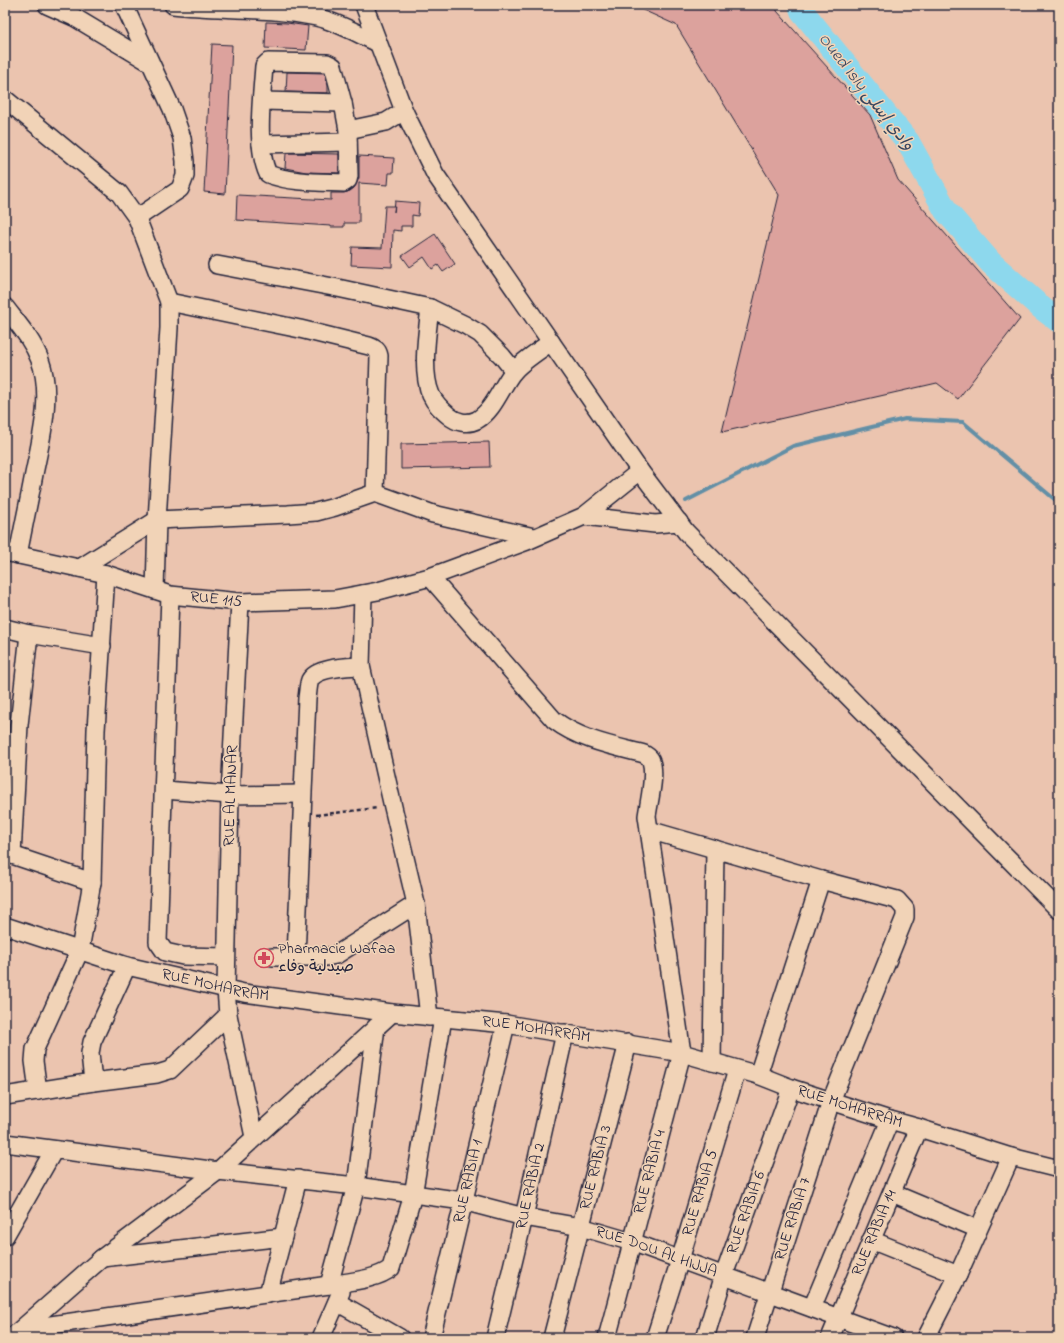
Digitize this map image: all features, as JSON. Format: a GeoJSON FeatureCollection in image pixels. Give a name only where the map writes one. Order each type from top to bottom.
{"type":"FeatureCollection","features":[{"type":"Feature","properties":{"kind":"street"},"geometry":{"type":"LineString","coordinates":[[124,5],[172,109],[182,138],[185,161],[185,176],[180,188],[137,218]]}},
{"type":"Feature","properties":{"kind":"street"},"geometry":{"type":"LineString","coordinates":[[173,5],[277,12],[317,17],[339,25],[378,43]]}},
{"type":"Feature","properties":{"kind":"street"},"geometry":{"type":"LineString","coordinates":[[364,5],[404,111],[435,174],[640,471],[678,522],[686,532],[1059,910]]}},
{"type":"Feature","properties":{"kind":"street"},"geometry":{"type":"LineString","coordinates":[[54,6],[149,62]]}},
{"type":"Feature","properties":{"kind":"street"},"geometry":{"type":"LineString","coordinates":[[266,63],[327,63],[333,66],[343,103],[348,136],[348,180],[344,183],[305,182],[268,174],[265,167],[261,144],[264,66],[266,63]]}},
{"type":"Feature","properties":{"kind":"street"},"geometry":{"type":"LineString","coordinates":[[5,99],[119,193],[137,218],[169,302],[157,520],[163,593],[164,790],[158,942],[165,952],[177,955],[226,957]]}},
{"type":"Feature","properties":{"kind":"street"},"geometry":{"type":"LineString","coordinates":[[262,101],[343,103]]}},
{"type":"Feature","properties":{"kind":"street"},"geometry":{"type":"LineString","coordinates":[[261,144],[348,136],[386,122],[404,111]]}},
{"type":"Feature","properties":{"kind":"street"},"geometry":{"type":"LineString","coordinates":[[217,265],[333,287],[430,308],[480,334],[502,356],[513,370]]}},
{"type":"Feature","properties":{"kind":"street"},"geometry":{"type":"LineString","coordinates":[[169,302],[300,329],[369,346],[378,351],[374,494]]}},
{"type":"Feature","properties":{"kind":"street"},"geometry":{"type":"LineString","coordinates":[[430,308],[426,349],[427,384],[435,402],[455,421],[466,423],[476,421],[487,412],[513,370],[550,340]]}},
{"type":"Feature","properties":{"kind":"street"},"geometry":{"type":"LineString","coordinates":[[6,311],[29,336],[44,375],[46,390],[42,434],[12,554]]}},
{"type":"Feature","properties":{"kind":"street","name":"RUE 115"},"geometry":{"type":"LineString","coordinates":[[12,554],[106,574],[163,593],[240,602],[335,599],[363,594],[430,577],[534,538],[584,516],[640,471]]}},
{"type":"Feature","properties":{"kind":"street"},"geometry":{"type":"LineString","coordinates":[[80,568],[157,520],[316,512],[335,508],[374,494],[433,514],[534,538]]}},
{"type":"Feature","properties":{"kind":"street"},"geometry":{"type":"LineString","coordinates":[[584,516],[655,524],[678,522]]}},
{"type":"Feature","properties":{"kind":"street"},"geometry":{"type":"LineString","coordinates":[[38,1091],[34,1061],[37,1042],[80,950],[92,882],[96,730],[106,574]]}},
{"type":"Feature","properties":{"kind":"street"},"geometry":{"type":"LineString","coordinates":[[430,577],[554,720],[585,738],[644,754],[651,761],[652,780],[647,816],[682,1053]]}},
{"type":"Feature","properties":{"kind":"street"},"geometry":{"type":"LineString","coordinates":[[17,1333],[337,1284],[381,1275],[391,1268],[413,1195],[436,1018],[416,904],[361,666],[363,594]]}},
{"type":"Feature","properties":{"kind":"street","name":"RUE AL MANAR"},"geometry":{"type":"LineString","coordinates":[[240,602],[230,795],[226,989],[228,1015],[254,1137]]}},
{"type":"Feature","properties":{"kind":"street"},"geometry":{"type":"LineString","coordinates":[[5,628],[29,634],[102,646]]}},
{"type":"Feature","properties":{"kind":"street"},"geometry":{"type":"LineString","coordinates":[[29,634],[8,853],[92,882]]}},
{"type":"Feature","properties":{"kind":"street"},"geometry":{"type":"LineString","coordinates":[[296,957],[302,794],[307,698],[310,680],[315,674],[329,670],[361,666]]}},
{"type":"Feature","properties":{"kind":"street"},"geometry":{"type":"LineString","coordinates":[[164,790],[230,795],[302,794]]}},
{"type":"Feature","properties":{"kind":"street"},"geometry":{"type":"LineString","coordinates":[[649,830],[821,880],[758,1075]]}},
{"type":"Feature","properties":{"kind":"street"},"geometry":{"type":"LineString","coordinates":[[712,1062],[715,850]]}},
{"type":"Feature","properties":{"kind":"street","name":"RUE RABIA 7"},"geometry":{"type":"LineString","coordinates":[[755,1338],[831,1101],[906,914],[904,907],[897,900],[821,880]]}},
{"type":"Feature","properties":{"kind":"street"},"geometry":{"type":"LineString","coordinates":[[272,957],[326,957],[336,955],[416,904]]}},
{"type":"Feature","properties":{"kind":"street","name":"RUE MOHARRAM"},"geometry":{"type":"LineString","coordinates":[[5,926],[126,966],[226,989],[312,1003],[436,1018],[506,1024],[682,1053],[758,1075],[791,1088],[890,1120],[1011,1157],[1059,1169]]}},
{"type":"Feature","properties":{"kind":"street"},"geometry":{"type":"LineString","coordinates":[[93,1082],[90,1053],[92,1042],[126,966]]}},
{"type":"Feature","properties":{"kind":"street"},"geometry":{"type":"LineString","coordinates":[[17,1333],[102,1258],[218,1170],[392,1013]]}},
{"type":"Feature","properties":{"kind":"street"},"geometry":{"type":"LineString","coordinates":[[5,1096],[93,1082],[157,1074],[170,1070],[228,1015]]}},
{"type":"Feature","properties":{"kind":"street","name":"RUE RABIA 1"},"geometry":{"type":"LineString","coordinates":[[431,1338],[506,1024]]}},
{"type":"Feature","properties":{"kind":"street"},"geometry":{"type":"LineString","coordinates":[[320,1338],[336,1302],[337,1284],[356,1186],[376,1027]]}},
{"type":"Feature","properties":{"kind":"street","name":"RUE RABIA 2"},"geometry":{"type":"LineString","coordinates":[[495,1338],[565,1033]]}},
{"type":"Feature","properties":{"kind":"street","name":"RUE RABIA 3"},"geometry":{"type":"LineString","coordinates":[[552,1338],[628,1043]]}},
{"type":"Feature","properties":{"kind":"street","name":"RUE RABIA 4"},"geometry":{"type":"LineString","coordinates":[[606,1338],[682,1053]]}},
{"type":"Feature","properties":{"kind":"street","name":"RUE RABIA 5"},"geometry":{"type":"LineString","coordinates":[[655,1338],[737,1070]]}},
{"type":"Feature","properties":{"kind":"street","name":"RUE RABIA 6"},"geometry":{"type":"LineString","coordinates":[[705,1338],[724,1275],[791,1088]]}},
{"type":"Feature","properties":{"kind":"street"},"geometry":{"type":"LineString","coordinates":[[812,1308],[890,1120]]}},
{"type":"Feature","properties":{"kind":"street","name":"RUE RABIA 14"},"geometry":{"type":"LineString","coordinates":[[830,1338],[919,1128]]}},
{"type":"Feature","properties":{"kind":"street","name":"RUE DOU AL HIJJA"},"geometry":{"type":"LineString","coordinates":[[5,1143],[356,1186],[463,1201],[524,1217],[581,1227],[632,1242],[893,1338]]}},
{"type":"Feature","properties":{"kind":"street"},"geometry":{"type":"LineString","coordinates":[[5,1236],[54,1150]]}},
{"type":"Feature","properties":{"kind":"street"},"geometry":{"type":"LineString","coordinates":[[926,1338],[958,1275],[1011,1157]]}},
{"type":"Feature","properties":{"kind":"street"},"geometry":{"type":"LineString","coordinates":[[268,1294],[298,1179]]}},
{"type":"Feature","properties":{"kind":"street"},"geometry":{"type":"LineString","coordinates":[[892,1193],[978,1228]]}},
{"type":"Feature","properties":{"kind":"street"},"geometry":{"type":"LineString","coordinates":[[102,1258],[282,1237]]}},
{"type":"Feature","properties":{"kind":"street"},"geometry":{"type":"LineString","coordinates":[[872,1240],[958,1275]]}},
{"type":"Feature","properties":{"kind":"street"},"geometry":{"type":"LineString","coordinates":[[336,1302],[382,1334],[400,1338]]}},
{"type":"Feature","properties":{"kind":"path"},"geometry":{"type":"LineString","coordinates":[[302,816],[393,807]]}},
{"type":"Feature","properties":{"kind":"building"},"geometry":{"type":"Polygon","coordinates":[[[632,5],[777,5],[777,11],[870,115],[898,180],[1020,319],[958,399],[937,383],[722,432],[779,195],[676,25],[632,5]]]}},
{"type":"Feature","properties":{"kind":"building"},"geometry":{"type":"Polygon","coordinates":[[[266,22],[308,26],[306,50],[265,48],[266,22]]]}},
{"type":"Feature","properties":{"kind":"building"},"geometry":{"type":"Polygon","coordinates":[[[212,44],[232,45],[225,194],[204,192],[212,44]]]}},
{"type":"Feature","properties":{"kind":"building"},"geometry":{"type":"Polygon","coordinates":[[[287,72],[325,73],[328,93],[286,92],[287,72]]]}},
{"type":"Feature","properties":{"kind":"building"},"geometry":{"type":"Polygon","coordinates":[[[286,153],[339,154],[339,173],[306,172],[285,168],[286,153]]]}},
{"type":"Feature","properties":{"kind":"building"},"geometry":{"type":"Polygon","coordinates":[[[359,156],[394,158],[393,173],[389,173],[388,185],[359,183],[359,223],[344,223],[344,227],[331,227],[236,220],[237,195],[331,200],[331,193],[344,193],[350,191],[354,188],[359,178],[359,156]]]}},
{"type":"Feature","properties":{"kind":"building"},"geometry":{"type":"Polygon","coordinates":[[[395,201],[419,203],[418,216],[412,215],[412,226],[401,226],[401,231],[393,230],[392,267],[351,265],[352,247],[382,248],[385,206],[395,206],[395,201]]]}},
{"type":"Feature","properties":{"kind":"building"},"geometry":{"type":"Polygon","coordinates":[[[435,234],[455,264],[443,272],[438,265],[432,269],[424,257],[410,267],[402,256],[435,234]]]}},
{"type":"Feature","properties":{"kind":"building"},"geometry":{"type":"Polygon","coordinates":[[[489,442],[490,467],[401,469],[401,444],[489,442]]]}},
{"type":"Feature","properties":{"kind":"waterway","name":"Oued Isly وادي إسلي"},"geometry":{"type":"LineString","coordinates":[[800,5],[802,11],[908,142],[946,211],[991,263],[1043,309],[1059,321]]}},
{"type":"Feature","properties":{"kind":"waterway"},"geometry":{"type":"LineString","coordinates":[[686,501],[793,446],[905,419],[963,422],[1059,503]]}},
{"type":"Feature","properties":{"kind":"place","name":"Pharmacie Wafaa صيدلية وفاء"},"geometry":{"type":"Point","coordinates":[264,958]}}]}
